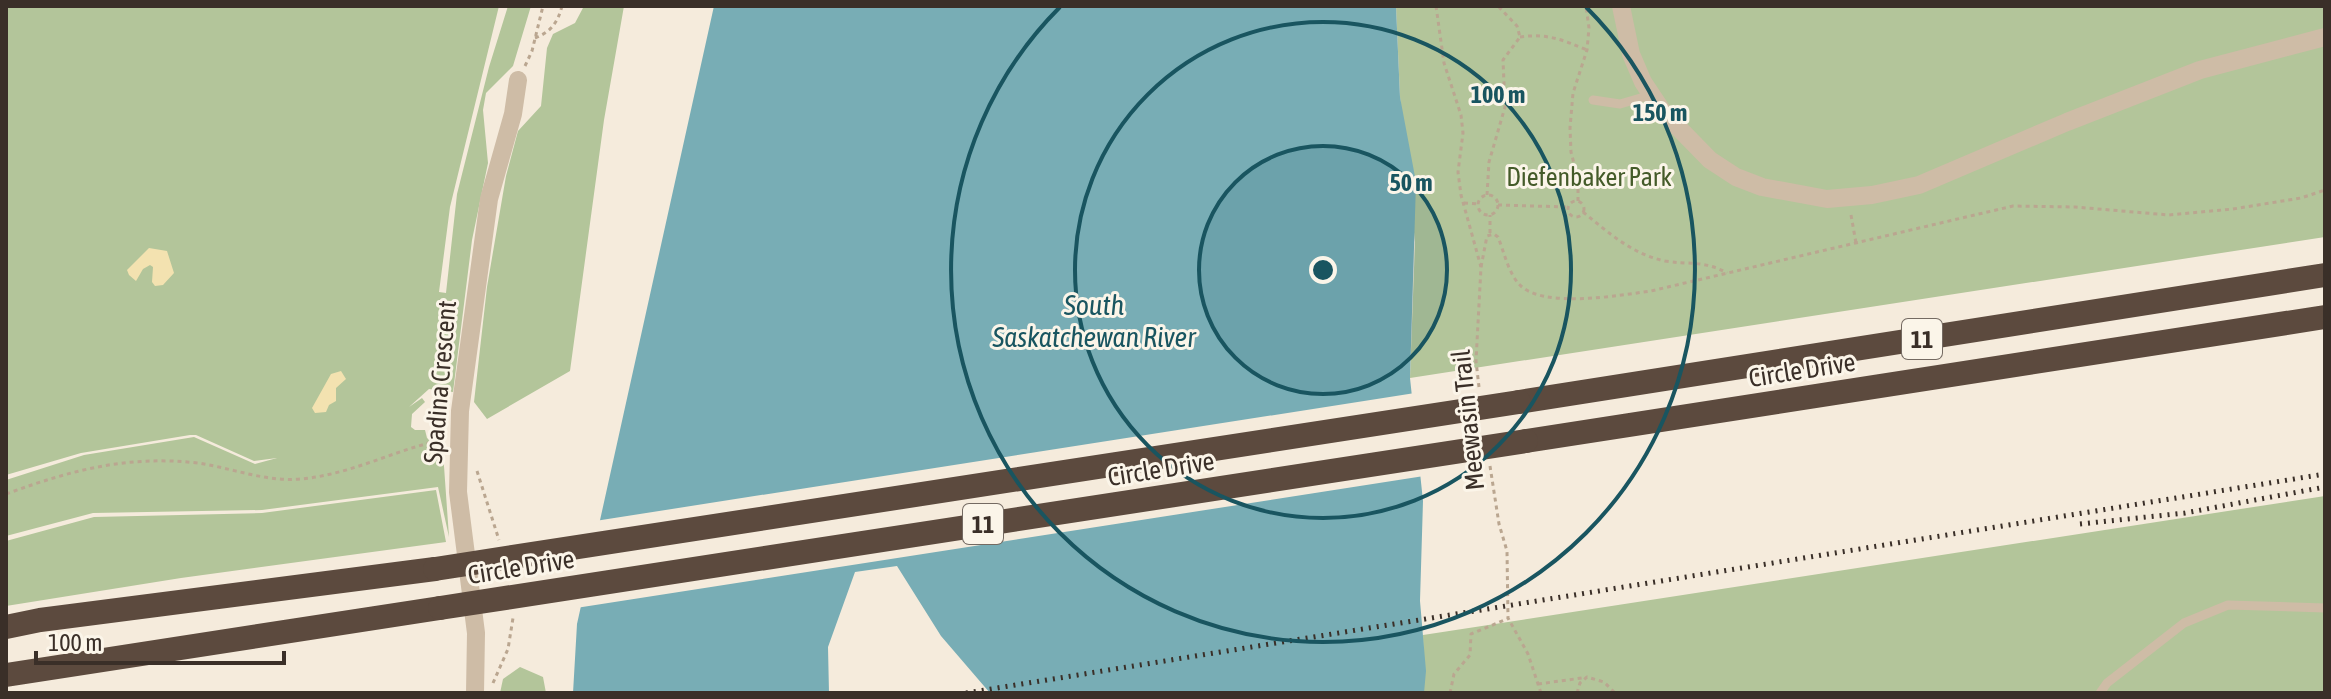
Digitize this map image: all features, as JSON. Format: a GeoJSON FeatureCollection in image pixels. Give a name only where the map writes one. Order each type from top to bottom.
{"type":"FeatureCollection","features":[{"type":"Feature","properties":{"kind":"highway","name":"Circle Drive"},"geometry":{"type":"LineString","coordinates":[[6,627],[435,569],[2325,275]]}},
{"type":"Feature","properties":{"kind":"highway","name":"Circle Drive"},"geometry":{"type":"LineString","coordinates":[[6,675],[2325,317]]}},
{"type":"Feature","properties":{"kind":"street"},"geometry":{"type":"LineString","coordinates":[[1621,6],[1631,54],[1651,95],[1663,112],[1710,160],[1736,177],[1762,187],[1827,199],[1919,185],[2200,70],[2325,37]]}},
{"type":"Feature","properties":{"kind":"street","name":"Spadina Crescent"},"geometry":{"type":"LineString","coordinates":[[483,691],[458,492],[458,439],[489,199],[513,114],[518,80]]}},
{"type":"Feature","properties":{"kind":"lane"},"geometry":{"type":"LineString","coordinates":[[1593,100],[1620,104],[1651,95]]}},
{"type":"Feature","properties":{"kind":"lane"},"geometry":{"type":"LineString","coordinates":[[2100,693],[2107,683],[2184,623],[2228,605],[2325,608]]}},
{"type":"Feature","properties":{"kind":"path"},"geometry":{"type":"LineString","coordinates":[[518,80],[535,38],[543,6]]}},
{"type":"Feature","properties":{"kind":"path"},"geometry":{"type":"LineString","coordinates":[[535,38],[546,34],[558,20],[562,6]]}},
{"type":"Feature","properties":{"kind":"path","name":"Meewasin Trail"},"geometry":{"type":"LineString","coordinates":[[1436,6],[1444,63],[1461,115],[1463,133],[1458,172],[1481,267],[1476,361],[1480,390]]}},
{"type":"Feature","properties":{"kind":"path"},"geometry":{"type":"LineString","coordinates":[[1498,6],[1517,26],[1520,37]]}},
{"type":"Feature","properties":{"kind":"path"},"geometry":{"type":"LineString","coordinates":[[1578,201],[1570,128],[1573,93],[1587,50],[1589,28],[1586,6]]}},
{"type":"Feature","properties":{"kind":"path"},"geometry":{"type":"LineString","coordinates":[[1520,37],[1556,37],[1587,50]]}},
{"type":"Feature","properties":{"kind":"path"},"geometry":{"type":"LineString","coordinates":[[1487,195],[1489,162],[1505,107],[1503,60],[1520,37]]}},
{"type":"Feature","properties":{"kind":"path"},"geometry":{"type":"LineString","coordinates":[[1490,233],[1498,237],[1518,284],[1539,295],[1590,299],[1651,291],[2013,206],[2075,207],[2169,215],[2233,209],[2301,198],[2325,190]]}},
{"type":"Feature","properties":{"kind":"path"},"geometry":{"type":"LineString","coordinates":[[1487,195],[1495,198],[1498,205],[1490,215],[1481,212],[1478,204],[1487,195]]}},
{"type":"Feature","properties":{"kind":"path"},"geometry":{"type":"LineString","coordinates":[[1848,198],[1856,243]]}},
{"type":"Feature","properties":{"kind":"path"},"geometry":{"type":"LineString","coordinates":[[1578,201],[1583,205],[1583,212],[1574,217],[1568,207],[1578,201]]}},
{"type":"Feature","properties":{"kind":"path"},"geometry":{"type":"LineString","coordinates":[[1464,203],[1478,204]]}},
{"type":"Feature","properties":{"kind":"path"},"geometry":{"type":"LineString","coordinates":[[1498,205],[1568,207]]}},
{"type":"Feature","properties":{"kind":"path"},"geometry":{"type":"LineString","coordinates":[[1583,212],[1630,249],[1667,261],[1714,265],[1727,273]]}},
{"type":"Feature","properties":{"kind":"path"},"geometry":{"type":"LineString","coordinates":[[1481,267],[1485,241],[1490,233],[1490,215]]}},
{"type":"Feature","properties":{"kind":"path"},"geometry":{"type":"LineString","coordinates":[[432,442],[431,427],[434,422],[450,411],[460,411]]}},
{"type":"Feature","properties":{"kind":"path"},"geometry":{"type":"LineString","coordinates":[[6,494],[86,467],[142,460],[200,464],[277,479],[300,479],[342,472],[432,442],[458,439]]}},
{"type":"Feature","properties":{"kind":"path","name":"Meewasin Trail"},"geometry":{"type":"LineString","coordinates":[[1490,463],[1499,524],[1507,551],[1508,618],[1528,654],[1541,693]]}},
{"type":"Feature","properties":{"kind":"path"},"geometry":{"type":"LineString","coordinates":[[477,469],[502,552]]}},
{"type":"Feature","properties":{"kind":"path"},"geometry":{"type":"LineString","coordinates":[[483,691],[508,649],[513,614]]}},
{"type":"Feature","properties":{"kind":"path"},"geometry":{"type":"LineString","coordinates":[[1450,693],[1454,674],[1470,655],[1471,634],[1508,618]]}},
{"type":"Feature","properties":{"kind":"path"},"geometry":{"type":"LineString","coordinates":[[1577,693],[1583,678]]}},
{"type":"Feature","properties":{"kind":"path"},"geometry":{"type":"LineString","coordinates":[[1538,684],[1597,678],[1615,693]]}},
{"type":"Feature","properties":{"kind":"green space"},"geometry":{"type":"Polygon","coordinates":[[[6,6],[499,6],[450,207],[439,292],[446,293],[457,194],[489,67],[508,6],[531,6],[513,66],[486,93],[483,110],[488,163],[472,240],[453,392],[429,389],[409,407],[422,398],[425,402],[412,414],[411,427],[425,430],[427,438],[443,452],[449,537],[438,487],[262,510],[93,513],[6,536],[6,480],[84,455],[194,437],[255,464],[277,458],[254,461],[190,435],[81,453],[6,475],[6,6]]]}},
{"type":"Feature","properties":{"kind":"green space"},"geometry":{"type":"Polygon","coordinates":[[[584,6],[624,6],[604,120],[570,371],[487,419],[474,402],[487,287],[506,176],[518,131],[541,106],[547,48],[553,34],[575,23],[584,6]]]}},
{"type":"Feature","properties":{"kind":"green space","name":"Diefenbaker Park"},"geometry":{"type":"Polygon","coordinates":[[[1396,6],[2325,6],[2325,237],[1410,378],[1415,242],[1400,97],[1396,6]]]}},
{"type":"Feature","properties":{"kind":"green space"},"geometry":{"type":"Polygon","coordinates":[[[436,490],[446,542],[181,578],[6,606],[6,541],[94,517],[262,513],[436,490]]]}},
{"type":"Feature","properties":{"kind":"green space"},"geometry":{"type":"Polygon","coordinates":[[[2325,496],[2325,693],[1424,693],[1423,635],[2325,496]]]}},
{"type":"Feature","properties":{"kind":"green space"},"geometry":{"type":"Polygon","coordinates":[[[520,667],[543,677],[546,693],[500,693],[503,679],[520,667]]]}},
{"type":"Feature","properties":{"kind":"sand"},"geometry":{"type":"Polygon","coordinates":[[[149,248],[167,251],[174,273],[163,285],[155,286],[152,282],[153,267],[150,265],[143,269],[136,281],[127,270],[149,248]]]}},
{"type":"Feature","properties":{"kind":"sand"},"geometry":{"type":"Polygon","coordinates":[[[341,371],[346,379],[336,388],[336,401],[329,405],[326,412],[315,413],[312,408],[331,374],[341,371]]]}},
{"type":"Feature","properties":{"kind":"water","name":"South Saskatchewan River"},"geometry":{"type":"Polygon","coordinates":[[[714,6],[1396,6],[1400,97],[1416,182],[1410,378],[1423,501],[1420,601],[1426,671],[1424,693],[990,693],[941,636],[897,566],[855,572],[828,647],[829,693],[573,693],[577,624],[714,6]]]}},
{"type":"Feature","properties":{"kind":"pier"},"geometry":{"type":"Polygon","coordinates":[[[1415,393],[1424,476],[576,608],[595,521],[1415,393]]]}},
{"type":"Feature","properties":{"kind":"railway"},"geometry":{"type":"LineString","coordinates":[[966,693],[2325,474]]}},
{"type":"Feature","properties":{"kind":"railway"},"geometry":{"type":"LineString","coordinates":[[2080,524],[2185,513],[2325,487]]}}]}
